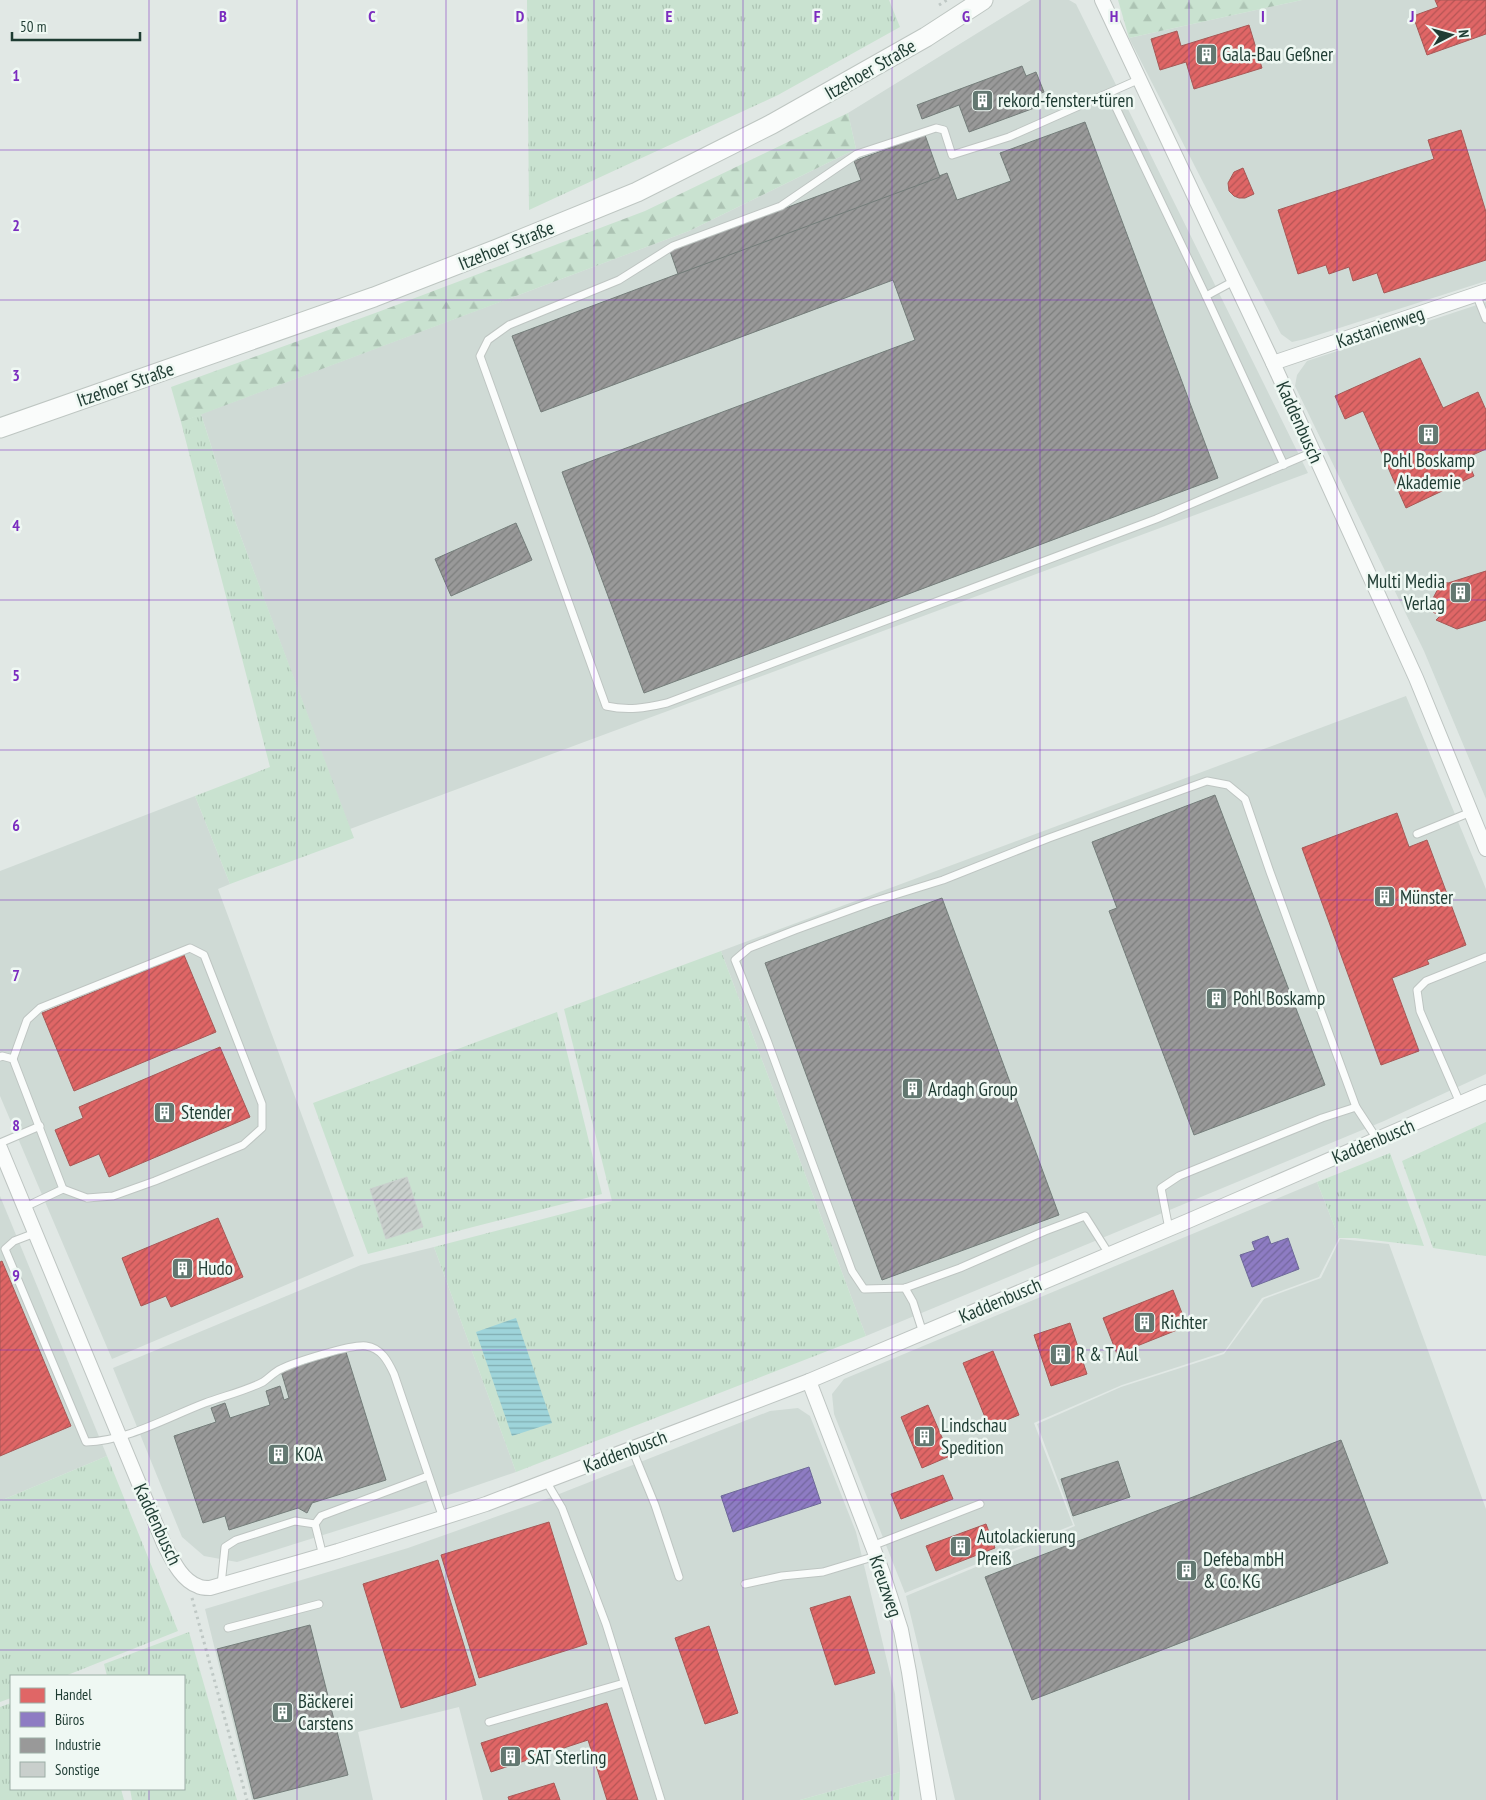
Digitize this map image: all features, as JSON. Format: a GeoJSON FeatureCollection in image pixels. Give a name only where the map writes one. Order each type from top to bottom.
{"type":"FeatureCollection","features":[{"type":"Feature","properties":{"kind":"main road","name":"Itzehoer Straße"},"geometry":{"type":"LineString","coordinates":[[0,428],[374,297],[637,192],[772,124],[926,37],[983,0]]}},
{"type":"Feature","properties":{"kind":"street","name":"Kaddenbusch"},"geometry":{"type":"LineString","coordinates":[[1102,0],[1273,363],[1416,678],[1486,849]]}},
{"type":"Feature","properties":{"kind":"street","name":"Kastanienweg"},"geometry":{"type":"LineString","coordinates":[[1273,363],[1481,293]]}},
{"type":"Feature","properties":{"kind":"street","name":"Kaddenbusch"},"geometry":{"type":"LineString","coordinates":[[0,1148],[164,1544],[176,1567],[186,1578],[197,1586],[210,1588],[324,1556],[486,1504],[809,1381],[1169,1229],[1486,1092]]}},
{"type":"Feature","properties":{"kind":"street","name":"Kreuzweg"},"geometry":{"type":"LineString","coordinates":[[809,1381],[874,1551],[901,1630],[930,1800]]}},
{"type":"Feature","properties":{"kind":"lane"},"geometry":{"type":"LineString","coordinates":[[1140,79],[1009,136],[952,155],[944,130],[936,128],[857,154],[781,206],[673,246],[619,280],[509,325],[488,340],[480,356],[606,706],[621,710],[667,703],[1156,519],[1313,452]]}},
{"type":"Feature","properties":{"kind":"lane"},"geometry":{"type":"LineString","coordinates":[[1109,93],[1284,465]]}},
{"type":"Feature","properties":{"kind":"lane"},"geometry":{"type":"LineString","coordinates":[[1206,296],[1234,281]]}},
{"type":"Feature","properties":{"kind":"lane"},"geometry":{"type":"LineString","coordinates":[[1481,293],[1486,319]]}},
{"type":"Feature","properties":{"kind":"lane"},"geometry":{"type":"LineString","coordinates":[[1109,1254],[1085,1216],[1045,1231],[960,1268],[905,1288],[864,1290],[852,1270],[768,1040],[736,960],[749,948],[872,902],[943,880],[1049,838],[1207,781],[1228,784],[1245,799],[1356,1107],[1377,1139]]}},
{"type":"Feature","properties":{"kind":"lane"},"geometry":{"type":"LineString","coordinates":[[1417,834],[1471,812]]}},
{"type":"Feature","properties":{"kind":"lane"},"geometry":{"type":"LineString","coordinates":[[25,1207],[63,1189],[86,1198],[113,1196],[243,1145],[262,1128],[262,1104],[204,955],[190,948],[40,1008],[27,1020],[13,1058],[63,1189]]}},
{"type":"Feature","properties":{"kind":"lane"},"geometry":{"type":"LineString","coordinates":[[1460,1103],[1420,1011],[1417,990],[1426,981],[1486,957]]}},
{"type":"Feature","properties":{"kind":"lane"},"geometry":{"type":"LineString","coordinates":[[0,1057],[13,1058]]}},
{"type":"Feature","properties":{"kind":"lane"},"geometry":{"type":"LineString","coordinates":[[1169,1229],[1161,1188],[1180,1176],[1239,1151],[1356,1107]]}},
{"type":"Feature","properties":{"kind":"lane"},"geometry":{"type":"LineString","coordinates":[[0,1143],[40,1126]]}},
{"type":"Feature","properties":{"kind":"lane"},"geometry":{"type":"LineString","coordinates":[[35,1233],[2,1247],[86,1442],[97,1442],[162,1422],[204,1403],[263,1382],[281,1369],[350,1347],[367,1346],[385,1355],[394,1374],[443,1518]]}},
{"type":"Feature","properties":{"kind":"lane"},"geometry":{"type":"LineString","coordinates":[[905,1288],[913,1302],[923,1333]]}},
{"type":"Feature","properties":{"kind":"lane"},"geometry":{"type":"LineString","coordinates":[[632,1449],[655,1505],[679,1577]]}},
{"type":"Feature","properties":{"kind":"lane"},"geometry":{"type":"LineString","coordinates":[[315,1524],[321,1516],[330,1512],[428,1476]]}},
{"type":"Feature","properties":{"kind":"lane"},"geometry":{"type":"LineString","coordinates":[[546,1481],[562,1508],[606,1624],[661,1800]]}},
{"type":"Feature","properties":{"kind":"lane"},"geometry":{"type":"LineString","coordinates":[[745,1584],[782,1576],[823,1572],[980,1504]]}},
{"type":"Feature","properties":{"kind":"lane"},"geometry":{"type":"LineString","coordinates":[[221,1585],[225,1547],[236,1540],[295,1521],[315,1524]]}},
{"type":"Feature","properties":{"kind":"lane"},"geometry":{"type":"LineString","coordinates":[[315,1524],[324,1556]]}},
{"type":"Feature","properties":{"kind":"lane"},"geometry":{"type":"LineString","coordinates":[[228,1628],[319,1604]]}},
{"type":"Feature","properties":{"kind":"lane"},"geometry":{"type":"LineString","coordinates":[[489,1722],[624,1683]]}},
{"type":"Feature","properties":{"kind":"path"},"geometry":{"type":"LineString","coordinates":[[931,11],[947,0]]}},
{"type":"Feature","properties":{"kind":"path"},"geometry":{"type":"LineString","coordinates":[[186,1578],[247,1800]]}},
{"type":"Feature","properties":{"kind":"shaded area"},"geometry":{"type":"Polygon","coordinates":[[[1031,0],[1069,0],[1076,4],[1308,473],[350,829],[235,521],[201,414],[689,231],[856,149],[848,113],[1031,0]]]}},
{"type":"Feature","properties":{"kind":"shaded area"},"geometry":{"type":"Polygon","coordinates":[[[1302,0],[1486,0],[1486,281],[1292,342],[1281,334],[1129,38],[1302,0]]]}},
{"type":"Feature","properties":{"kind":"shaded area"},"geometry":{"type":"Polygon","coordinates":[[[1486,302],[1486,799],[1424,651],[1295,386],[1297,375],[1307,361],[1486,302]]]}},
{"type":"Feature","properties":{"kind":"shaded area"},"geometry":{"type":"Polygon","coordinates":[[[1406,696],[1486,889],[1486,1074],[1384,1121],[866,1336],[721,951],[1406,696]]]}},
{"type":"Feature","properties":{"kind":"shaded area"},"geometry":{"type":"Polygon","coordinates":[[[195,796],[230,884],[218,889],[354,1256],[112,1359],[0,1096],[0,871],[195,796]]]}},
{"type":"Feature","properties":{"kind":"shaded area"},"geometry":{"type":"Polygon","coordinates":[[[1317,1182],[1339,1238],[1319,1277],[1262,1298],[1224,1352],[1122,1385],[1034,1423],[1073,1525],[905,1593],[834,1414],[832,1394],[844,1379],[1317,1182]]]}},
{"type":"Feature","properties":{"kind":"shaded area"},"geometry":{"type":"Polygon","coordinates":[[[0,1196],[107,1456],[0,1501],[0,1196]]]}},
{"type":"Feature","properties":{"kind":"shaded area"},"geometry":{"type":"Polygon","coordinates":[[[1340,1239],[1389,1244],[1486,1509],[1486,1800],[955,1800],[906,1596],[1075,1526],[1037,1424],[1121,1387],[1224,1354],[1264,1299],[1321,1278],[1340,1239]]]}},
{"type":"Feature","properties":{"kind":"shaded area"},"geometry":{"type":"Polygon","coordinates":[[[434,1247],[516,1472],[425,1503],[237,1562],[204,1556],[182,1537],[113,1368],[361,1265],[434,1247]]]}},
{"type":"Feature","properties":{"kind":"shaded area"},"geometry":{"type":"Polygon","coordinates":[[[798,1408],[810,1416],[856,1532],[895,1694],[900,1772],[800,1800],[483,1800],[459,1707],[358,1732],[373,1800],[252,1800],[205,1609],[408,1548],[549,1498],[770,1411],[798,1408]]]}},
{"type":"Feature","properties":{"kind":"green space"},"geometry":{"type":"Polygon","coordinates":[[[527,0],[889,0],[900,27],[778,95],[529,210],[527,0]]]}},
{"type":"Feature","properties":{"kind":"green space"},"geometry":{"type":"Polygon","coordinates":[[[1118,0],[1302,0],[1129,38],[1118,0]]]}},
{"type":"Feature","properties":{"kind":"green space"},"geometry":{"type":"Polygon","coordinates":[[[848,113],[856,149],[689,231],[181,422],[171,387],[378,312],[645,211],[848,113]]]}},
{"type":"Feature","properties":{"kind":"green space"},"geometry":{"type":"Polygon","coordinates":[[[201,414],[235,521],[354,838],[230,884],[195,796],[270,767],[181,422],[201,414]]]}},
{"type":"Feature","properties":{"kind":"green space"},"geometry":{"type":"Polygon","coordinates":[[[721,951],[866,1336],[516,1472],[434,1247],[612,1201],[564,1009],[721,951]]]}},
{"type":"Feature","properties":{"kind":"green space"},"geometry":{"type":"Polygon","coordinates":[[[557,1012],[602,1194],[368,1254],[313,1103],[557,1012]]]}},
{"type":"Feature","properties":{"kind":"green space"},"geometry":{"type":"Polygon","coordinates":[[[1486,1122],[1486,1256],[1433,1248],[1402,1161],[1486,1122]]]}},
{"type":"Feature","properties":{"kind":"green space"},"geometry":{"type":"Polygon","coordinates":[[[1390,1153],[1424,1246],[1339,1238],[1317,1182],[1390,1153]]]}},
{"type":"Feature","properties":{"kind":"green space"},"geometry":{"type":"Polygon","coordinates":[[[107,1456],[178,1631],[68,1675],[10,1675],[10,1698],[0,1702],[0,1501],[107,1456]]]}},
{"type":"Feature","properties":{"kind":"green space"},"geometry":{"type":"Polygon","coordinates":[[[189,1632],[237,1800],[132,1800],[130,1790],[185,1790],[185,1675],[107,1675],[104,1664],[189,1632]]]}},
{"type":"Feature","properties":{"kind":"green space"},"geometry":{"type":"Polygon","coordinates":[[[10,1703],[10,1790],[121,1790],[124,1800],[0,1800],[0,1707],[10,1703]]]}},
{"type":"Feature","properties":{"kind":"green space"},"geometry":{"type":"Polygon","coordinates":[[[900,1772],[899,1800],[800,1800],[900,1772]]]}},
{"type":"Feature","properties":{"kind":"water"},"geometry":{"type":"Polygon","coordinates":[[[516,1318],[552,1423],[512,1436],[476,1332],[516,1318]]]}},
{"type":"Feature","properties":{"kind":"building: Handel"},"geometry":{"type":"Polygon","coordinates":[[[1435,0],[1486,0],[1486,34],[1427,55],[1413,16],[1438,7],[1435,0]]]}},
{"type":"Feature","properties":{"kind":"building: Handel","name":"Gala-Bau Geßner"},"geometry":{"type":"Polygon","coordinates":[[[1249,25],[1262,68],[1194,89],[1186,62],[1160,70],[1151,39],[1177,31],[1181,46],[1249,25]]]}},
{"type":"Feature","properties":{"kind":"building: Handel"},"geometry":{"type":"Polygon","coordinates":[[[1461,130],[1486,212],[1486,260],[1384,293],[1377,273],[1353,281],[1349,267],[1329,274],[1326,265],[1298,274],[1278,210],[1434,159],[1428,140],[1461,130]]]}},
{"type":"Feature","properties":{"kind":"building: Handel"},"geometry":{"type":"Polygon","coordinates":[[[1243,168],[1254,194],[1245,198],[1239,198],[1229,191],[1228,183],[1234,172],[1243,168]]]}},
{"type":"Feature","properties":{"kind":"building: Handel","name":"Pohl Boskamp Akademie"},"geometry":{"type":"Polygon","coordinates":[[[1420,358],[1443,408],[1478,392],[1486,410],[1486,449],[1466,458],[1474,476],[1406,508],[1363,411],[1345,419],[1335,396],[1420,358]]]}},
{"type":"Feature","properties":{"kind":"building: Handel","name":"Multi Media Verlag"},"geometry":{"type":"Polygon","coordinates":[[[1486,571],[1486,620],[1457,629],[1436,620],[1440,616],[1433,612],[1437,606],[1431,602],[1442,581],[1448,583],[1486,571]]]}},
{"type":"Feature","properties":{"kind":"building: Handel","name":"Münster"},"geometry":{"type":"Polygon","coordinates":[[[1397,813],[1409,847],[1427,840],[1466,945],[1427,960],[1429,964],[1392,978],[1419,1051],[1381,1065],[1302,848],[1397,813]]]}},
{"type":"Feature","properties":{"kind":"building: Handel"},"geometry":{"type":"Polygon","coordinates":[[[184,955],[216,1032],[74,1091],[42,1013],[184,955]]]}},
{"type":"Feature","properties":{"kind":"building: Handel","name":"Stender"},"geometry":{"type":"Polygon","coordinates":[[[220,1047],[250,1117],[109,1177],[99,1154],[70,1166],[55,1130],[83,1118],[79,1107],[220,1047]]]}},
{"type":"Feature","properties":{"kind":"building: Handel","name":"Hudo"},"geometry":{"type":"Polygon","coordinates":[[[218,1218],[243,1277],[171,1307],[166,1296],[141,1306],[122,1258],[218,1218]]]}},
{"type":"Feature","properties":{"kind":"building: Handel"},"geometry":{"type":"Polygon","coordinates":[[[2,1261],[71,1426],[0,1456],[0,1262],[2,1261]]]}},
{"type":"Feature","properties":{"kind":"building: Handel","name":"Richter"},"geometry":{"type":"Polygon","coordinates":[[[1173,1290],[1187,1326],[1117,1354],[1103,1318],[1173,1290]]]}},
{"type":"Feature","properties":{"kind":"building: Handel","name":"R & T Aul"},"geometry":{"type":"Polygon","coordinates":[[[1070,1323],[1087,1374],[1051,1386],[1034,1335],[1070,1323]]]}},
{"type":"Feature","properties":{"kind":"building: Handel"},"geometry":{"type":"Polygon","coordinates":[[[993,1351],[1019,1415],[989,1427],[963,1363],[993,1351]]]}},
{"type":"Feature","properties":{"kind":"building: Handel","name":"Lindschau Spedition"},"geometry":{"type":"Polygon","coordinates":[[[928,1405],[950,1456],[922,1468],[901,1417],[928,1405]]]}},
{"type":"Feature","properties":{"kind":"building: Handel"},"geometry":{"type":"Polygon","coordinates":[[[943,1475],[953,1499],[901,1519],[891,1494],[943,1475]]]}},
{"type":"Feature","properties":{"kind":"building: Handel"},"geometry":{"type":"Polygon","coordinates":[[[549,1522],[587,1644],[479,1678],[441,1555],[549,1522]]]}},
{"type":"Feature","properties":{"kind":"building: Handel","name":"Autolackierung Preiß"},"geometry":{"type":"Polygon","coordinates":[[[986,1524],[995,1548],[936,1571],[926,1546],[986,1524]]]}},
{"type":"Feature","properties":{"kind":"building: Handel"},"geometry":{"type":"Polygon","coordinates":[[[438,1560],[476,1685],[401,1708],[363,1584],[438,1560]]]}},
{"type":"Feature","properties":{"kind":"building: Handel"},"geometry":{"type":"Polygon","coordinates":[[[850,1596],[875,1673],[835,1685],[810,1608],[850,1596]]]}},
{"type":"Feature","properties":{"kind":"building: Handel"},"geometry":{"type":"Polygon","coordinates":[[[709,1626],[738,1713],[705,1724],[675,1638],[709,1626]]]}},
{"type":"Feature","properties":{"kind":"building: Handel","name":"SAT Sterling"},"geometry":{"type":"Polygon","coordinates":[[[607,1703],[638,1800],[607,1800],[588,1740],[491,1772],[481,1743],[607,1703]]]}},
{"type":"Feature","properties":{"kind":"building: Handel"},"geometry":{"type":"Polygon","coordinates":[[[554,1783],[560,1800],[509,1800],[508,1797],[554,1783]]]}},
{"type":"Feature","properties":{"kind":"building: Büros"},"geometry":{"type":"Polygon","coordinates":[[[1268,1236],[1271,1244],[1288,1238],[1299,1269],[1252,1287],[1240,1255],[1255,1250],[1252,1242],[1268,1236]]]}},
{"type":"Feature","properties":{"kind":"building: Büros"},"geometry":{"type":"Polygon","coordinates":[[[809,1467],[821,1503],[733,1532],[721,1496],[809,1467]]]}},
{"type":"Feature","properties":{"kind":"building: Industrie","name":"rekord-fenster+türen"},"geometry":{"type":"Polygon","coordinates":[[[1022,66],[1026,76],[1036,72],[1044,92],[1034,96],[1037,107],[969,132],[959,105],[922,119],[917,105],[1022,66]]]}},
{"type":"Feature","properties":{"kind":"building: Industrie"},"geometry":{"type":"Polygon","coordinates":[[[1085,122],[1218,478],[644,693],[562,472],[915,340],[893,280],[541,412],[512,336],[947,173],[957,200],[1011,181],[1000,153],[1085,122]]]}},
{"type":"Feature","properties":{"kind":"building: Industrie"},"geometry":{"type":"Polygon","coordinates":[[[925,135],[940,177],[678,274],[670,251],[861,180],[854,161],[925,135]]]}},
{"type":"Feature","properties":{"kind":"building: Industrie"},"geometry":{"type":"Polygon","coordinates":[[[516,523],[532,560],[451,596],[435,559],[516,523]]]}},
{"type":"Feature","properties":{"kind":"building: Industrie","name":"Pohl Boskamp"},"geometry":{"type":"Polygon","coordinates":[[[1215,795],[1325,1085],[1194,1135],[1109,911],[1117,908],[1092,842],[1215,795]]]}},
{"type":"Feature","properties":{"kind":"building: Industrie","name":"Ardagh Group"},"geometry":{"type":"Polygon","coordinates":[[[942,898],[1059,1215],[882,1280],[765,963],[942,898]]]}},
{"type":"Feature","properties":{"kind":"building: Industrie","name":"KOA"},"geometry":{"type":"Polygon","coordinates":[[[346,1352],[386,1480],[312,1503],[307,1513],[298,1508],[229,1530],[225,1516],[203,1523],[174,1436],[216,1422],[211,1408],[225,1403],[230,1418],[270,1405],[266,1391],[280,1386],[284,1400],[289,1398],[281,1371],[346,1352]]]}},
{"type":"Feature","properties":{"kind":"building: Industrie","name":"Defeba mbH & Co. KG"},"geometry":{"type":"Polygon","coordinates":[[[1341,1440],[1388,1563],[1032,1700],[985,1577],[1341,1440]]]}},
{"type":"Feature","properties":{"kind":"building: Industrie"},"geometry":{"type":"Polygon","coordinates":[[[1118,1461],[1130,1497],[1073,1516],[1061,1479],[1118,1461]]]}},
{"type":"Feature","properties":{"kind":"building: Industrie","name":"Bäckerei Carstens"},"geometry":{"type":"Polygon","coordinates":[[[310,1625],[348,1775],[254,1799],[217,1649],[310,1625]]]}},
{"type":"Feature","properties":{"kind":"building: Sonstige"},"geometry":{"type":"Polygon","coordinates":[[[407,1177],[423,1227],[386,1239],[370,1189],[407,1177]]]}},
{"type":"Feature","properties":{"kind":"place","name":"Gala-Bau Geßner"},"geometry":{"type":"Point","coordinates":[1206,54]}},
{"type":"Feature","properties":{"kind":"place","name":"rekord-fenster+türen"},"geometry":{"type":"Point","coordinates":[982,100]}},
{"type":"Feature","properties":{"kind":"place","name":"Pohl Boskamp Akademie"},"geometry":{"type":"Point","coordinates":[1429,434]}},
{"type":"Feature","properties":{"kind":"place","name":"Multi Media Verlag"},"geometry":{"type":"Point","coordinates":[1461,592]}},
{"type":"Feature","properties":{"kind":"place","name":"Münster"},"geometry":{"type":"Point","coordinates":[1384,897]}},
{"type":"Feature","properties":{"kind":"place","name":"Pohl Boskamp"},"geometry":{"type":"Point","coordinates":[1217,998]}},
{"type":"Feature","properties":{"kind":"place","name":"Ardagh Group"},"geometry":{"type":"Point","coordinates":[912,1089]}},
{"type":"Feature","properties":{"kind":"place","name":"Stender"},"geometry":{"type":"Point","coordinates":[165,1112]}},
{"type":"Feature","properties":{"kind":"place","name":"Hudo"},"geometry":{"type":"Point","coordinates":[182,1268]}},
{"type":"Feature","properties":{"kind":"place","name":"Richter"},"geometry":{"type":"Point","coordinates":[1145,1322]}},
{"type":"Feature","properties":{"kind":"place","name":"R & T Aul"},"geometry":{"type":"Point","coordinates":[1060,1354]}},
{"type":"Feature","properties":{"kind":"place","name":"Lindschau Spedition"},"geometry":{"type":"Point","coordinates":[925,1436]}},
{"type":"Feature","properties":{"kind":"place","name":"KOA"},"geometry":{"type":"Point","coordinates":[279,1454]}},
{"type":"Feature","properties":{"kind":"place","name":"Autolackierung Preiß"},"geometry":{"type":"Point","coordinates":[961,1547]}},
{"type":"Feature","properties":{"kind":"place","name":"Defeba mbH & Co. KG"},"geometry":{"type":"Point","coordinates":[1187,1570]}},
{"type":"Feature","properties":{"kind":"place","name":"Bäckerei Carstens"},"geometry":{"type":"Point","coordinates":[282,1712]}},
{"type":"Feature","properties":{"kind":"place","name":"SAT Sterling"},"geometry":{"type":"Point","coordinates":[511,1757]}}]}
